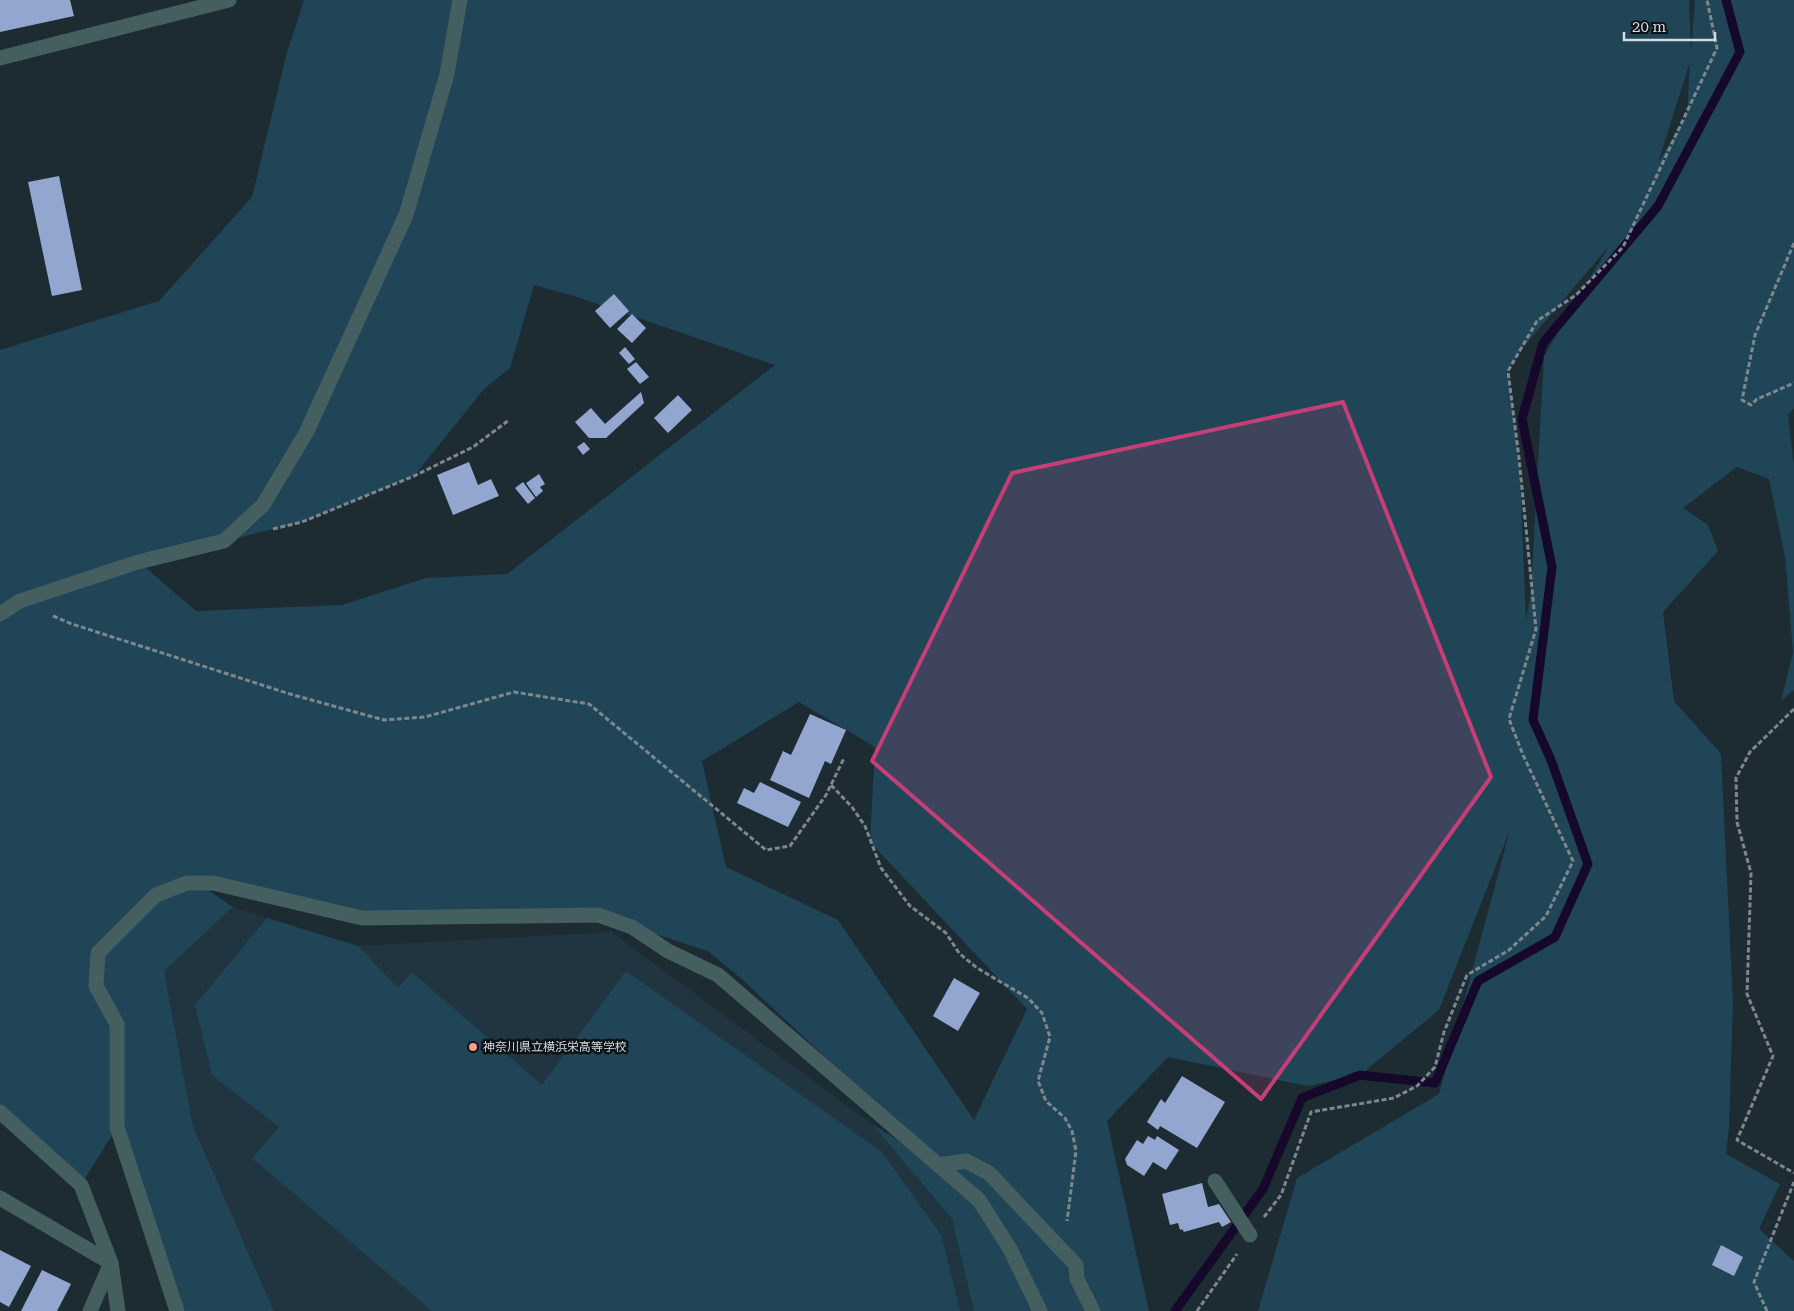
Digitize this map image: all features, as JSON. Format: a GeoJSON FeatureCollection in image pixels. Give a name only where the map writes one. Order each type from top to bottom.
{"type":"FeatureCollection","features":[{"type":"Feature","properties":{"kind":"street"},"geometry":{"type":"LineString","coordinates":[[0,58],[229,0]]}},
{"type":"Feature","properties":{"kind":"street"},"geometry":{"type":"LineString","coordinates":[[0,614],[20,601],[138,562],[224,541],[263,506],[306,433],[406,215],[447,74],[460,0]]}},
{"type":"Feature","properties":{"kind":"street"},"geometry":{"type":"LineString","coordinates":[[177,1311],[117,1127],[117,1024],[96,986],[98,953],[156,895],[187,883],[214,882],[362,918],[598,915],[632,927],[668,951],[718,975],[979,1200],[1010,1250],[1040,1311]]}},
{"type":"Feature","properties":{"kind":"street"},"geometry":{"type":"LineString","coordinates":[[0,1112],[81,1185],[111,1262],[118,1311]]}},
{"type":"Feature","properties":{"kind":"street"},"geometry":{"type":"LineString","coordinates":[[939,1165],[966,1161],[989,1173],[1076,1265],[1077,1279],[1093,1311]]}},
{"type":"Feature","properties":{"kind":"street"},"geometry":{"type":"LineString","coordinates":[[1215,1181],[1250,1234]]}},
{"type":"Feature","properties":{"kind":"street"},"geometry":{"type":"LineString","coordinates":[[0,1198],[111,1262]]}},
{"type":"Feature","properties":{"kind":"street"},"geometry":{"type":"LineString","coordinates":[[90,1311],[111,1262]]}},
{"type":"Feature","properties":{"kind":"path"},"geometry":{"type":"LineString","coordinates":[[1197,1311],[1250,1234],[1281,1195],[1311,1112],[1394,1098],[1417,1086],[1434,1067],[1444,1032],[1467,975],[1510,950],[1546,916],[1573,861],[1522,755],[1509,719],[1536,629],[1519,458],[1508,371],[1537,322],[1576,295],[1623,247],[1717,48],[1707,0]]}},
{"type":"Feature","properties":{"kind":"path"},"geometry":{"type":"LineString","coordinates":[[1794,243],[1755,335],[1742,400],[1751,405],[1757,399],[1794,383]]}},
{"type":"Feature","properties":{"kind":"path"},"geometry":{"type":"LineString","coordinates":[[267,530],[302,522],[414,476],[473,447],[509,420]]}},
{"type":"Feature","properties":{"kind":"path"},"geometry":{"type":"LineString","coordinates":[[20,601],[72,624],[290,694],[384,720],[425,717],[514,692],[590,704],[766,850],[790,846],[831,785],[844,758]]}},
{"type":"Feature","properties":{"kind":"path"},"geometry":{"type":"LineString","coordinates":[[1794,709],[1750,752],[1736,778],[1737,822],[1751,873],[1747,994],[1773,1056],[1737,1140],[1794,1173]]}},
{"type":"Feature","properties":{"kind":"path"},"geometry":{"type":"LineString","coordinates":[[831,785],[852,807],[865,826],[881,868],[910,906],[946,933],[959,953],[965,958],[1028,998],[1042,1013],[1050,1037],[1038,1081],[1046,1101],[1065,1118],[1072,1131],[1076,1151],[1064,1239],[1060,1248]]}},
{"type":"Feature","properties":{"kind":"path"},"geometry":{"type":"LineString","coordinates":[[1767,1311],[1754,1282],[1794,1182]]}},
{"type":"Feature","properties":{"kind":"highlighted area"},"geometry":{"type":"Polygon","coordinates":[[[1343,402],[1491,777],[1261,1099],[872,761],[1012,473],[1343,402]]]}},
{"type":"Feature","properties":{"kind":"shaded area"},"geometry":{"type":"Polygon","coordinates":[[[304,0],[1689,0],[1691,52],[1695,0],[1794,0],[1794,408],[1788,415],[1794,465],[1794,690],[1781,701],[1793,652],[1785,557],[1769,479],[1737,467],[1683,508],[1708,525],[1718,551],[1663,612],[1674,701],[1721,754],[1733,1003],[1729,1127],[1726,1154],[1780,1184],[1759,1229],[1794,1261],[1794,1311],[1258,1311],[1297,1178],[1439,1094],[1510,830],[1439,1010],[1360,1075],[1308,1086],[1168,1057],[1107,1121],[1149,1311],[974,1311],[952,1219],[872,1124],[945,1170],[744,981],[708,951],[606,918],[385,918],[199,884],[233,907],[164,971],[193,1126],[274,1311],[177,1311],[117,1127],[81,1185],[0,1112],[0,350],[159,301],[252,197],[286,56],[304,0]],[[1690,62],[1658,163],[1687,114],[1690,62]],[[1609,246],[1520,351],[1508,371],[1520,471],[1526,621],[1531,591],[1544,356],[1609,246]],[[534,285],[510,368],[484,389],[414,476],[302,522],[139,562],[196,611],[342,605],[426,578],[507,574],[775,365],[574,296],[534,285]],[[799,702],[702,761],[726,867],[838,920],[974,1120],[1027,1009],[870,842],[875,747],[799,702]]]}},
{"type":"Feature","properties":{"kind":"shaded area","name":"神奈川県立横浜栄高等学校"},"geometry":{"type":"Polygon","coordinates":[[[233,907],[358,946],[611,932],[872,1124],[952,1219],[974,1311],[274,1311],[193,1126],[164,971],[233,907]]]}},
{"type":"Feature","properties":{"kind":"shaded area","name":"神奈川県立横浜栄高等学校"},"geometry":{"type":"Polygon","coordinates":[[[267,918],[358,946],[398,988],[412,972],[542,1085],[626,971],[882,1152],[941,1235],[960,1311],[432,1311],[252,1158],[279,1127],[212,1075],[195,1005],[267,918]]]}},
{"type":"Feature","properties":{"kind":"building"},"geometry":{"type":"Polygon","coordinates":[[[0,0],[70,0],[74,16],[0,32],[0,0]]]}},
{"type":"Feature","properties":{"kind":"building"},"geometry":{"type":"Polygon","coordinates":[[[59,176],[82,290],[52,296],[28,182],[59,176]]]}},
{"type":"Feature","properties":{"kind":"building"},"geometry":{"type":"Polygon","coordinates":[[[614,294],[629,311],[610,328],[595,311],[614,294]]]}},
{"type":"Feature","properties":{"kind":"building"},"geometry":{"type":"Polygon","coordinates":[[[632,314],[646,328],[632,343],[617,329],[632,314]]]}},
{"type":"Feature","properties":{"kind":"building"},"geometry":{"type":"Polygon","coordinates":[[[625,347],[635,359],[629,364],[619,353],[625,347]]]}},
{"type":"Feature","properties":{"kind":"building"},"geometry":{"type":"Polygon","coordinates":[[[636,362],[649,377],[640,384],[627,369],[636,362]]]}},
{"type":"Feature","properties":{"kind":"building"},"geometry":{"type":"Polygon","coordinates":[[[641,392],[644,403],[606,438],[589,438],[575,422],[591,408],[605,424],[641,392]]]}},
{"type":"Feature","properties":{"kind":"building"},"geometry":{"type":"Polygon","coordinates":[[[678,395],[692,410],[668,433],[654,418],[678,395]]]}},
{"type":"Feature","properties":{"kind":"building"},"geometry":{"type":"Polygon","coordinates":[[[584,442],[590,449],[583,455],[577,447],[584,442]]]}},
{"type":"Feature","properties":{"kind":"building"},"geometry":{"type":"Polygon","coordinates":[[[469,462],[478,485],[491,479],[499,496],[453,515],[437,475],[469,462]]]}},
{"type":"Feature","properties":{"kind":"building"},"geometry":{"type":"Polygon","coordinates":[[[539,474],[545,484],[540,487],[543,491],[536,497],[526,483],[539,474]]]}},
{"type":"Feature","properties":{"kind":"building"},"geometry":{"type":"Polygon","coordinates":[[[523,482],[535,498],[528,504],[515,488],[523,482]]]}},
{"type":"Feature","properties":{"kind":"building"},"geometry":{"type":"Polygon","coordinates":[[[810,714],[846,730],[831,764],[825,761],[809,798],[770,780],[783,751],[791,755],[810,714]]]}},
{"type":"Feature","properties":{"kind":"building"},"geometry":{"type":"Polygon","coordinates":[[[760,782],[801,802],[788,827],[737,803],[744,788],[754,793],[760,782]]]}},
{"type":"Feature","properties":{"kind":"building"},"geometry":{"type":"Polygon","coordinates":[[[954,978],[980,993],[958,1031],[933,1016],[954,978]]]}},
{"type":"Feature","properties":{"kind":"building"},"geometry":{"type":"Polygon","coordinates":[[[1182,1076],[1225,1102],[1197,1148],[1160,1126],[1158,1130],[1147,1122],[1161,1099],[1165,1103],[1182,1076]]]}},
{"type":"Feature","properties":{"kind":"building"},"geometry":{"type":"Polygon","coordinates":[[[1148,1136],[1155,1140],[1157,1136],[1179,1150],[1166,1170],[1153,1162],[1144,1176],[1127,1165],[1125,1159],[1137,1140],[1143,1144],[1148,1136]]]}},
{"type":"Feature","properties":{"kind":"building"},"geometry":{"type":"Polygon","coordinates":[[[1202,1183],[1208,1207],[1219,1204],[1231,1222],[1222,1227],[1219,1222],[1184,1232],[1182,1229],[1180,1230],[1178,1223],[1170,1225],[1162,1194],[1202,1183]]]}},
{"type":"Feature","properties":{"kind":"building"},"geometry":{"type":"Polygon","coordinates":[[[1721,1245],[1743,1257],[1734,1276],[1712,1265],[1721,1245]]]}},
{"type":"Feature","properties":{"kind":"building"},"geometry":{"type":"Polygon","coordinates":[[[0,1250],[31,1266],[9,1307],[0,1302],[0,1250]]]}},
{"type":"Feature","properties":{"kind":"building"},"geometry":{"type":"Polygon","coordinates":[[[42,1270],[71,1284],[57,1311],[21,1311],[42,1270]]]}},
{"type":"Feature","properties":{"kind":"waterway"},"geometry":{"type":"LineString","coordinates":[[1175,1311],[1263,1189],[1302,1098],[1360,1075],[1435,1083],[1478,981],[1555,937],[1588,864],[1551,760],[1533,720],[1552,567],[1522,419],[1543,343],[1658,206],[1740,52],[1726,0]]}},
{"type":"Feature","properties":{"kind":"place","name":"神奈川県立横浜栄高等学校"},"geometry":{"type":"Point","coordinates":[473,1047]}}]}
